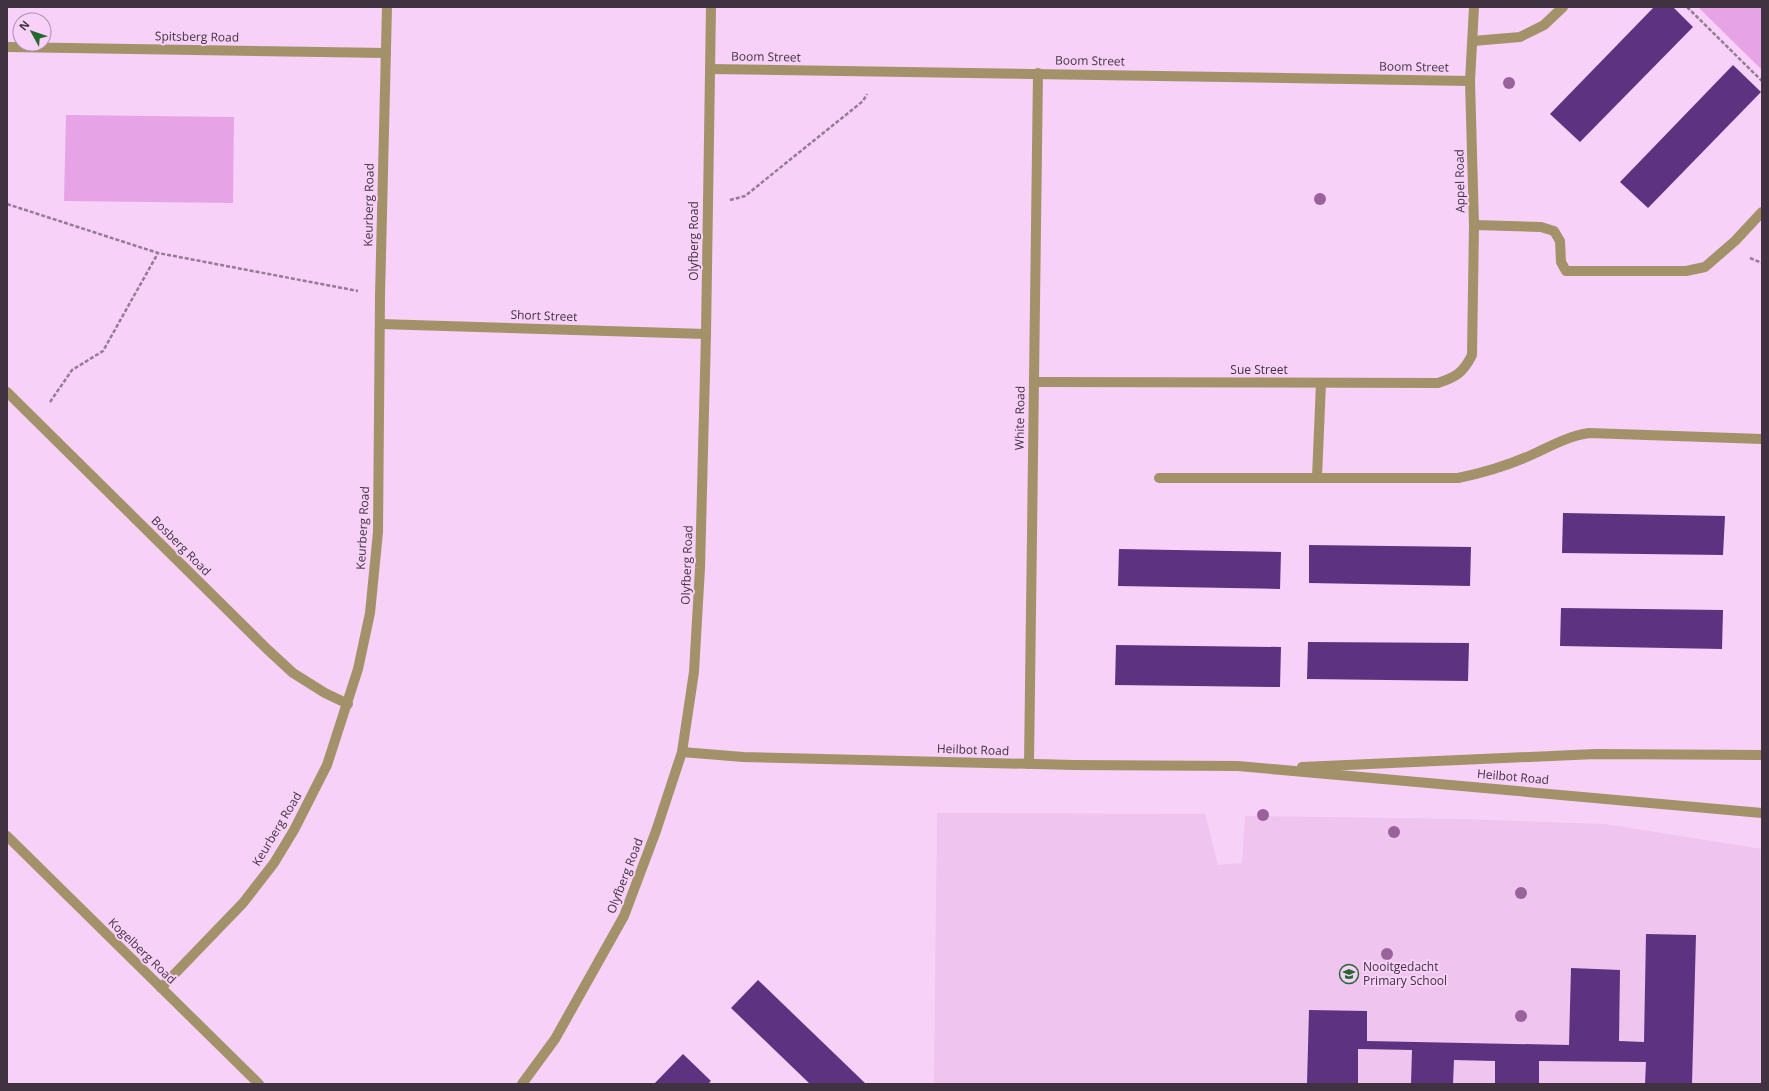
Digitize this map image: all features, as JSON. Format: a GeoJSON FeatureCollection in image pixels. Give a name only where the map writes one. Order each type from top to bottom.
{"type":"FeatureCollection","features":[{"type":"Feature","properties":{"kind":"street","name":"Keurberg Road"},"geometry":{"type":"LineString","coordinates":[[161,988],[243,903],[274,863],[294,830],[327,765],[358,670],[370,613],[378,532],[380,296],[387,7]]}},
{"type":"Feature","properties":{"kind":"street","name":"Olyfberg Road"},"geometry":{"type":"LineString","coordinates":[[522,1084],[555,1039],[624,916],[656,831],[682,752],[695,665],[700,568],[706,334],[711,7]]}},
{"type":"Feature","properties":{"kind":"street","name":"Appel Road"},"geometry":{"type":"LineString","coordinates":[[1472,356],[1474,226],[1470,81],[1474,7]]}},
{"type":"Feature","properties":{"kind":"street"},"geometry":{"type":"LineString","coordinates":[[1473,41],[1520,38],[1544,25],[1563,7]]}},
{"type":"Feature","properties":{"kind":"street","name":"Spitsberg Road"},"geometry":{"type":"LineString","coordinates":[[7,47],[386,53]]}},
{"type":"Feature","properties":{"kind":"street","name":"Boom Street"},"geometry":{"type":"LineString","coordinates":[[710,69],[1470,81]]}},
{"type":"Feature","properties":{"kind":"street","name":"White Road"},"geometry":{"type":"LineString","coordinates":[[1029,764],[1038,73]]}},
{"type":"Feature","properties":{"kind":"street"},"geometry":{"type":"LineString","coordinates":[[1474,226],[1541,227],[1554,231],[1560,241],[1560,262],[1566,271],[1686,271],[1705,267],[1735,241],[1762,212]]}},
{"type":"Feature","properties":{"kind":"street","name":"Short Street"},"geometry":{"type":"LineString","coordinates":[[380,324],[706,334]]}},
{"type":"Feature","properties":{"kind":"street","name":"Sue Street"},"geometry":{"type":"LineString","coordinates":[[1034,382],[1321,384],[1438,383],[1455,377],[1466,368],[1472,356]]}},
{"type":"Feature","properties":{"kind":"street"},"geometry":{"type":"LineString","coordinates":[[1317,477],[1321,384]]}},
{"type":"Feature","properties":{"kind":"street","name":"Bosberg Road"},"geometry":{"type":"LineString","coordinates":[[7,392],[267,649],[294,673],[325,693],[348,704]]}},
{"type":"Feature","properties":{"kind":"street"},"geometry":{"type":"LineString","coordinates":[[1159,478],[1458,478],[1484,473],[1575,435],[1589,433],[1762,439]]}},
{"type":"Feature","properties":{"kind":"street","name":"Heilbot Road"},"geometry":{"type":"LineString","coordinates":[[682,752],[743,757],[1029,764],[1238,766],[1762,813]]}},
{"type":"Feature","properties":{"kind":"street","name":"Heilbot Road"},"geometry":{"type":"LineString","coordinates":[[1262,768],[1596,754],[1762,754]]}},
{"type":"Feature","properties":{"kind":"street","name":"Kogelberg Road"},"geometry":{"type":"LineString","coordinates":[[7,836],[259,1084]]}},
{"type":"Feature","properties":{"kind":"path"},"geometry":{"type":"LineString","coordinates":[[1687,7],[1762,81]]}},
{"type":"Feature","properties":{"kind":"path"},"geometry":{"type":"LineString","coordinates":[[707,206],[745,196],[862,101],[881,72]]}},
{"type":"Feature","properties":{"kind":"path"},"geometry":{"type":"LineString","coordinates":[[7,204],[158,253],[316,282],[380,296]]}},
{"type":"Feature","properties":{"kind":"path"},"geometry":{"type":"LineString","coordinates":[[37,421],[72,370],[103,351],[158,253]]}},
{"type":"Feature","properties":{"kind":"shaded area"},"geometry":{"type":"Polygon","coordinates":[[[1698,7],[1762,7],[1762,70],[1698,7]]]}},
{"type":"Feature","properties":{"kind":"shaded area"},"geometry":{"type":"Polygon","coordinates":[[[66,115],[234,117],[233,203],[64,201],[66,115]]]}},
{"type":"Feature","properties":{"kind":"shaded area","name":"Nooitgedacht Primary School"},"geometry":{"type":"Polygon","coordinates":[[[937,813],[1205,814],[1218,865],[1242,863],[1245,816],[1462,819],[1605,824],[1762,849],[1762,1084],[934,1084],[937,813]]]}},
{"type":"Feature","properties":{"kind":"building"},"geometry":{"type":"Polygon","coordinates":[[[1654,7],[1673,7],[1693,27],[1580,142],[1550,114],[1654,7]]]}},
{"type":"Feature","properties":{"kind":"building"},"geometry":{"type":"Polygon","coordinates":[[[1733,65],[1761,92],[1648,208],[1620,182],[1733,65]]]}},
{"type":"Feature","properties":{"kind":"building"},"geometry":{"type":"Polygon","coordinates":[[[1563,513],[1725,516],[1723,555],[1562,553],[1563,513]]]}},
{"type":"Feature","properties":{"kind":"building"},"geometry":{"type":"Polygon","coordinates":[[[1309,545],[1471,547],[1470,586],[1309,583],[1309,545]]]}},
{"type":"Feature","properties":{"kind":"building"},"geometry":{"type":"Polygon","coordinates":[[[1119,549],[1281,552],[1280,589],[1118,586],[1119,549]]]}},
{"type":"Feature","properties":{"kind":"building"},"geometry":{"type":"Polygon","coordinates":[[[1561,608],[1723,610],[1722,649],[1560,646],[1561,608]]]}},
{"type":"Feature","properties":{"kind":"building"},"geometry":{"type":"Polygon","coordinates":[[[1308,642],[1469,643],[1468,681],[1307,679],[1308,642]]]}},
{"type":"Feature","properties":{"kind":"building"},"geometry":{"type":"Polygon","coordinates":[[[1116,645],[1281,647],[1280,687],[1115,685],[1116,645]]]}},
{"type":"Feature","properties":{"kind":"building"},"geometry":{"type":"Polygon","coordinates":[[[1646,934],[1696,935],[1692,1084],[1645,1084],[1646,1062],[1539,1061],[1539,1084],[1495,1084],[1495,1061],[1454,1060],[1453,1084],[1411,1084],[1412,1050],[1358,1049],[1358,1084],[1307,1084],[1309,1010],[1367,1011],[1367,1041],[1569,1045],[1571,968],[1620,970],[1619,1041],[1644,1042],[1646,934]]]}},
{"type":"Feature","properties":{"kind":"building"},"geometry":{"type":"Polygon","coordinates":[[[758,980],[866,1084],[810,1084],[731,1008],[758,980]]]}},
{"type":"Feature","properties":{"kind":"building"},"geometry":{"type":"Polygon","coordinates":[[[683,1054],[711,1081],[708,1084],[654,1084],[683,1054]]]}},
{"type":"Feature","properties":{"kind":"place","name":"Nooitgedacht Primary School"},"geometry":{"type":"Point","coordinates":[1349,974]}}]}
